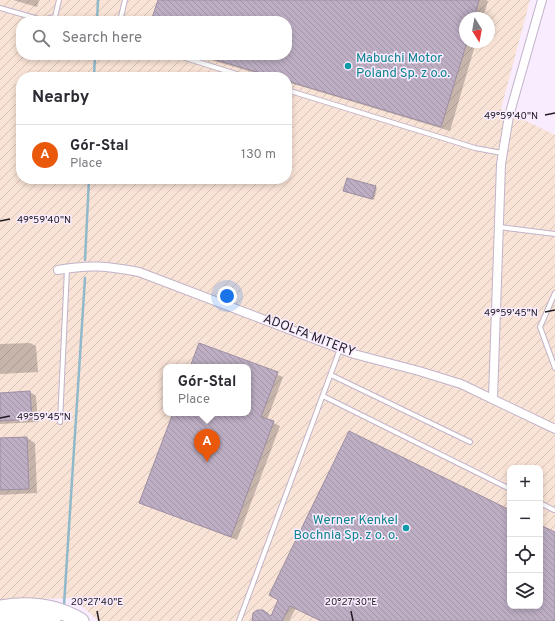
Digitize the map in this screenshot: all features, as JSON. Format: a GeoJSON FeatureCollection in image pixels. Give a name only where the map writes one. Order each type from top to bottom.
{"type":"FeatureCollection","features":[{"type":"Feature","properties":{"kind":"highway"},"geometry":{"type":"LineString","coordinates":[[0,608],[29,605],[49,607],[81,621]]}},
{"type":"Feature","properties":{"kind":"highway"},"geometry":{"type":"LineString","coordinates":[[0,619],[29,617],[53,621]]}},
{"type":"Feature","properties":{"kind":"street"},"geometry":{"type":"LineString","coordinates":[[493,398],[502,153],[511,109],[542,0]]}},
{"type":"Feature","properties":{"kind":"street","name":"ADOLFA MITERY"},"geometry":{"type":"LineString","coordinates":[[58,270],[82,265],[104,266],[138,272],[340,349],[370,359],[440,376],[493,398],[555,429]]}},
{"type":"Feature","properties":{"kind":"lane"},"geometry":{"type":"LineString","coordinates":[[55,16],[59,0]]}},
{"type":"Feature","properties":{"kind":"lane"},"geometry":{"type":"LineString","coordinates":[[121,16],[125,0]]}},
{"type":"Feature","properties":{"kind":"lane"},"geometry":{"type":"LineString","coordinates":[[0,8],[28,16]]}},
{"type":"Feature","properties":{"kind":"lane"},"geometry":{"type":"LineString","coordinates":[[192,60],[230,72]]}},
{"type":"Feature","properties":{"kind":"lane"},"geometry":{"type":"LineString","coordinates":[[292,92],[475,148],[502,153]]}},
{"type":"Feature","properties":{"kind":"lane"},"geometry":{"type":"LineString","coordinates":[[499,227],[555,234]]}},
{"type":"Feature","properties":{"kind":"lane"},"geometry":{"type":"LineString","coordinates":[[60,422],[67,268]]}},
{"type":"Feature","properties":{"kind":"lane"},"geometry":{"type":"LineString","coordinates":[[555,293],[540,326],[555,368]]}},
{"type":"Feature","properties":{"kind":"lane"},"geometry":{"type":"LineString","coordinates":[[239,621],[340,349]]}},
{"type":"Feature","properties":{"kind":"lane"},"geometry":{"type":"LineString","coordinates":[[331,375],[470,442]]}},
{"type":"Feature","properties":{"kind":"lane"},"geometry":{"type":"LineString","coordinates":[[323,396],[507,488]]}},
{"type":"Feature","properties":{"kind":"lane"},"geometry":{"type":"LineString","coordinates":[[543,505],[555,510]]}},
{"type":"Feature","properties":{"kind":"shaded area"},"geometry":{"type":"Polygon","coordinates":[[[0,0],[530,0],[501,109],[555,135],[555,621],[98,621],[74,598],[0,600],[0,0]]]}},
{"type":"Feature","properties":{"kind":"building","name":"Mabuchi Motor Poland Sp. z o.o."},"geometry":{"type":"Polygon","coordinates":[[[158,0],[479,0],[476,12],[459,12],[459,48],[465,48],[441,127],[292,82],[292,72],[257,72],[216,60],[292,60],[292,16],[153,16],[158,0]]]}},
{"type":"Feature","properties":{"kind":"building"},"geometry":{"type":"Polygon","coordinates":[[[347,178],[376,186],[372,199],[343,191],[347,178]]]}},
{"type":"Feature","properties":{"kind":"building"},"geometry":{"type":"Polygon","coordinates":[[[199,343],[278,372],[261,417],[274,421],[231,537],[139,503],[172,416],[251,416],[251,364],[191,364],[199,343]]]}},
{"type":"Feature","properties":{"kind":"building"},"geometry":{"type":"Polygon","coordinates":[[[30,391],[32,419],[0,421],[0,393],[30,391]]]}},
{"type":"Feature","properties":{"kind":"building","name":"Werner Kenkel Bochnia Sp. z o. o."},"geometry":{"type":"Polygon","coordinates":[[[349,431],[507,509],[507,609],[543,609],[543,526],[555,532],[555,621],[321,621],[290,606],[282,621],[252,621],[253,613],[257,610],[263,610],[271,616],[278,600],[269,595],[349,431]]]}},
{"type":"Feature","properties":{"kind":"building"},"geometry":{"type":"Polygon","coordinates":[[[27,437],[29,489],[0,490],[0,438],[27,437]]]}},
{"type":"Feature","properties":{"kind":"waterway"},"geometry":{"type":"LineString","coordinates":[[97,16],[98,0]]}},
{"type":"Feature","properties":{"kind":"waterway"},"geometry":{"type":"LineString","coordinates":[[94,72],[95,60]]}},
{"type":"Feature","properties":{"kind":"waterway"},"geometry":{"type":"LineString","coordinates":[[85,260],[89,184]]}},
{"type":"Feature","properties":{"kind":"waterway"},"geometry":{"type":"LineString","coordinates":[[64,605],[85,278]]}},
{"type":"Feature","properties":{"kind":"place","name":"Mabuchi Motor Poland Sp. z o.o."},"geometry":{"type":"Point","coordinates":[348,66]}},
{"type":"Feature","properties":{"kind":"place","name":"Gór-Stal"},"geometry":{"type":"Point","coordinates":[207,462]}},
{"type":"Feature","properties":{"kind":"place","name":"Werner Kenkel Bochnia Sp. z o. o."},"geometry":{"type":"Point","coordinates":[406,528]}}]}
